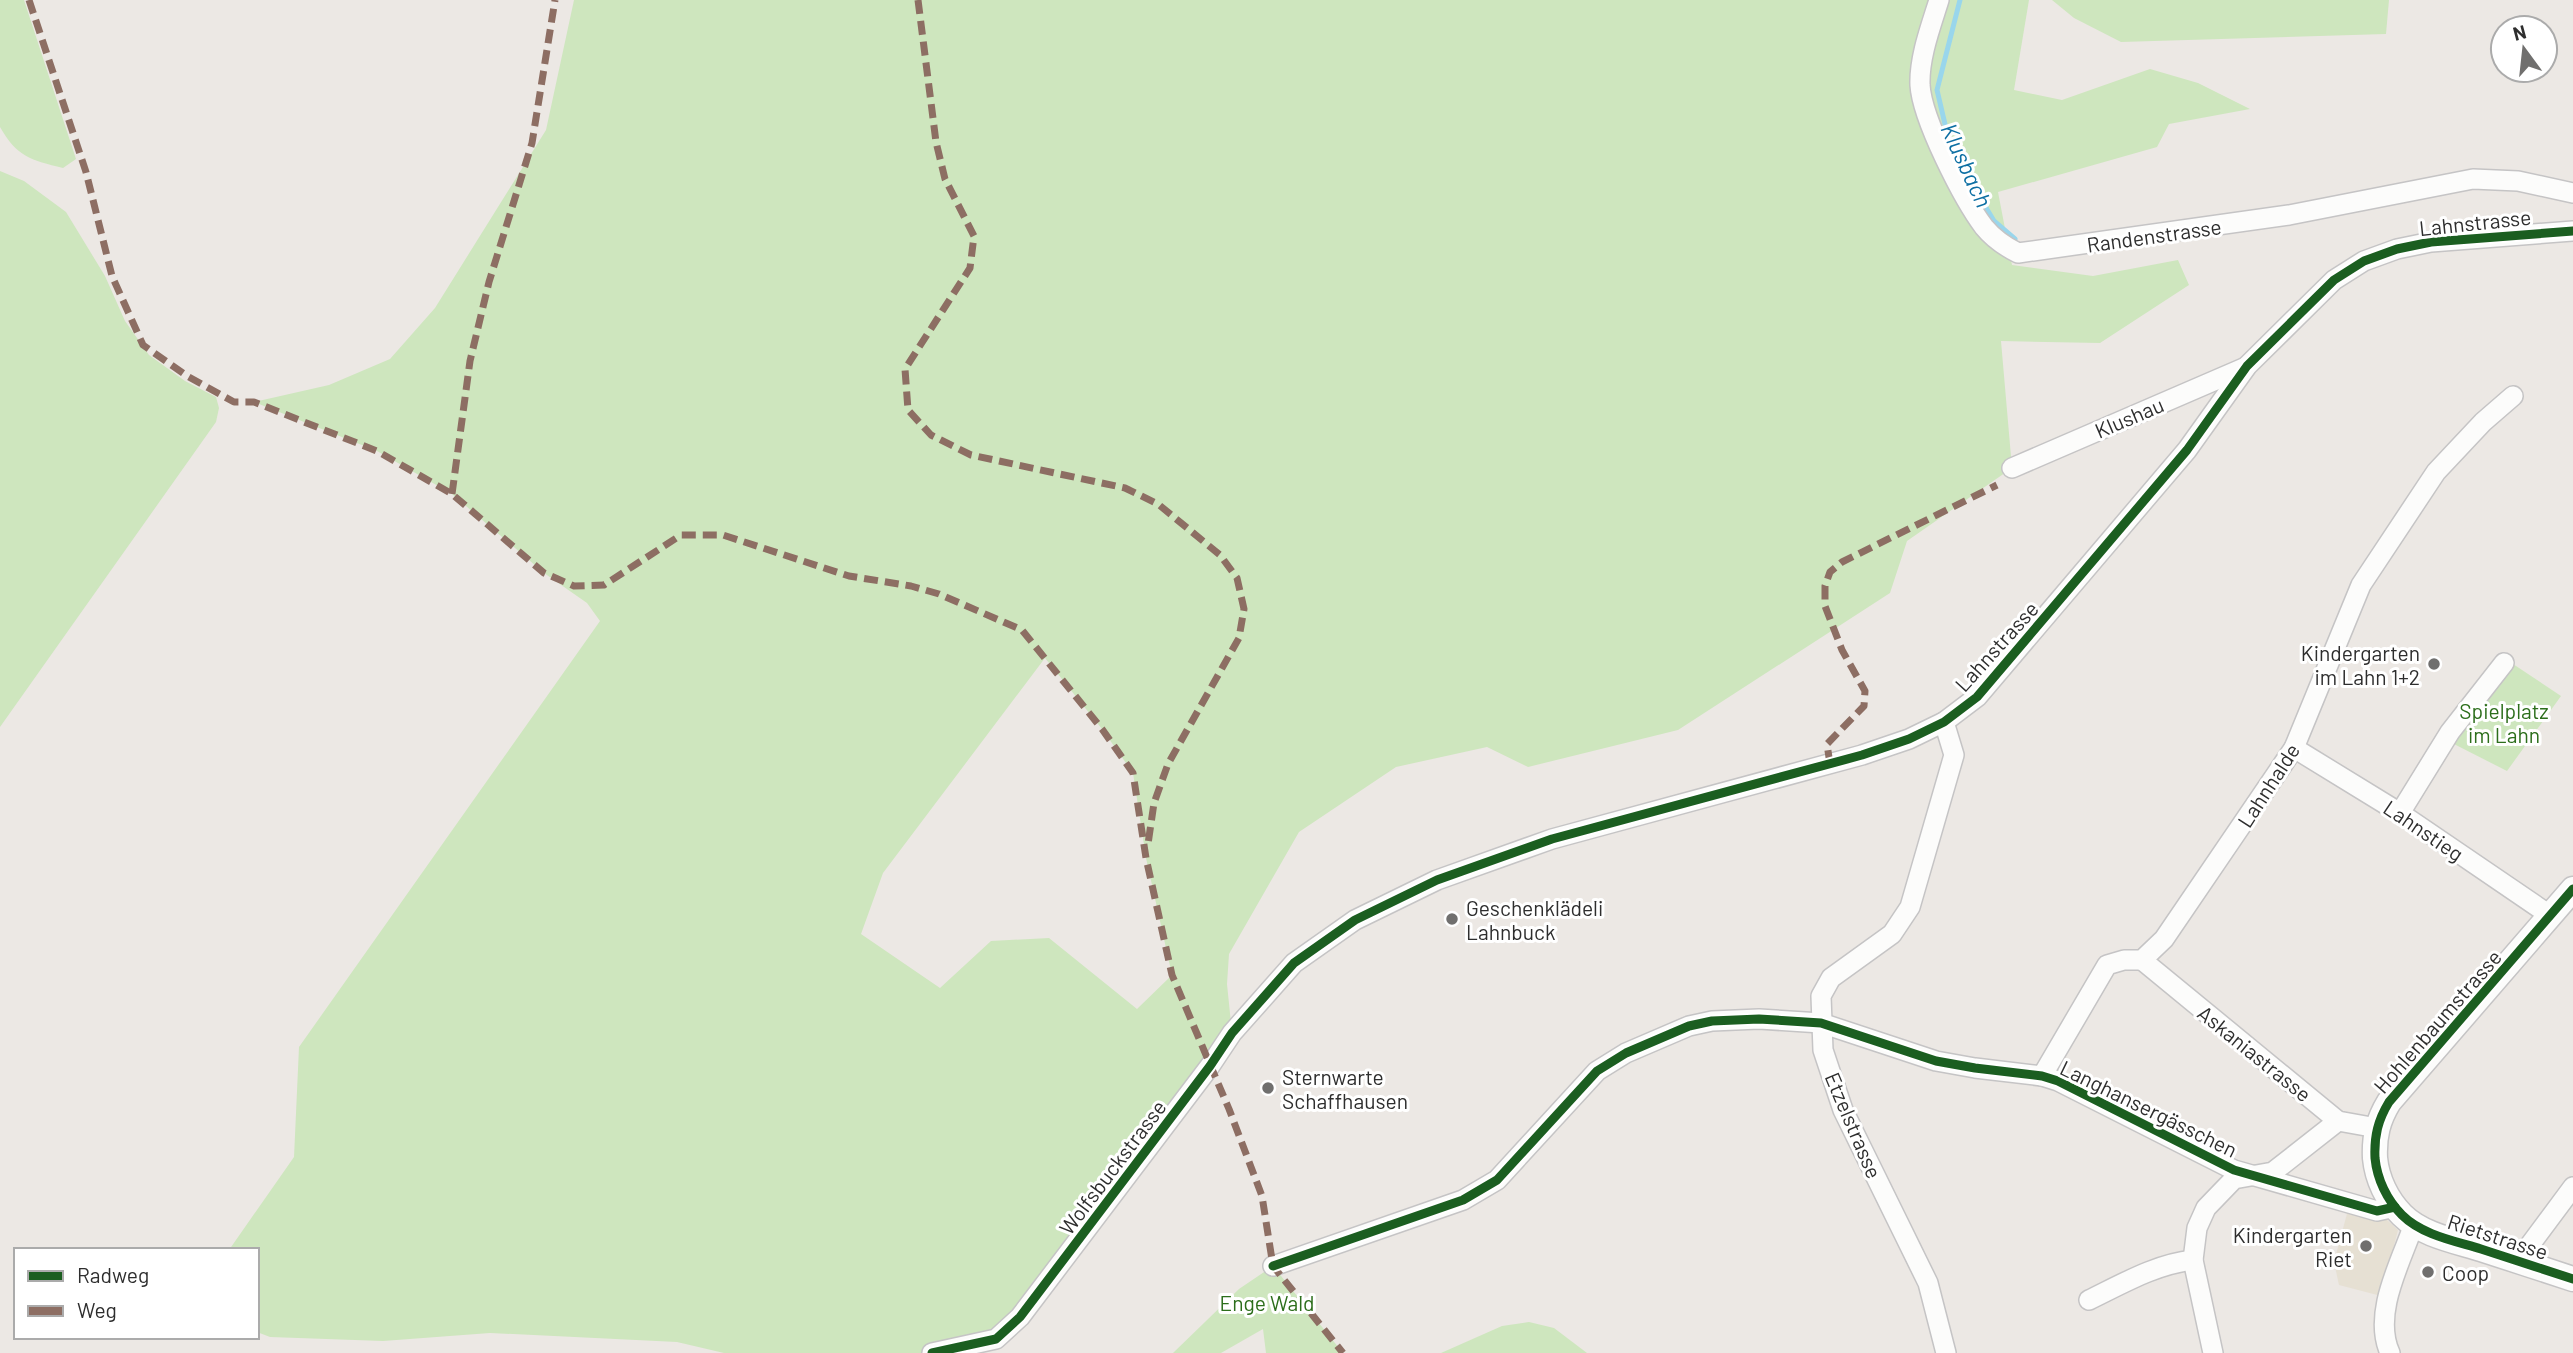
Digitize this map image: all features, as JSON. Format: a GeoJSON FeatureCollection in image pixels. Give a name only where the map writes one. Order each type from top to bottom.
{"type":"FeatureCollection","features":[{"type":"Feature","properties":{"kind":"street","name":"Randenstrasse"},"geometry":{"type":"LineString","coordinates":[[1939,0],[1924,53],[1920,84],[1927,120],[1985,228],[2005,247],[2018,253],[2301,213],[2473,179],[2518,181],[2573,192]]}},
{"type":"Feature","properties":{"kind":"street","name":"Lahnstrasse"},"geometry":{"type":"LineString","coordinates":[[1294,963],[1355,920],[1437,880],[1552,839],[1862,755],[1909,739],[1944,722],[1977,697],[2059,602],[2187,450],[2247,366],[2334,280],[2364,261],[2397,249],[2431,242],[2573,230]]}},
{"type":"Feature","properties":{"kind":"street","name":"Klushau"},"geometry":{"type":"LineString","coordinates":[[2012,468],[2247,366]]}},
{"type":"Feature","properties":{"kind":"street","name":"Lahnhalde"},"geometry":{"type":"LineString","coordinates":[[2141,960],[2164,939],[2294,748],[2361,585],[2436,472],[2483,422],[2513,397]]}},
{"type":"Feature","properties":{"kind":"street"},"geometry":{"type":"LineString","coordinates":[[2400,813],[2450,732],[2504,663]]}},
{"type":"Feature","properties":{"kind":"street","name":"Etzelstrasse"},"geometry":{"type":"LineString","coordinates":[[1944,722],[1954,755],[1910,907],[1892,933],[1831,978],[1821,996],[1821,1023],[1823,1050],[1843,1110],[1928,1283],[1946,1353]]}},
{"type":"Feature","properties":{"kind":"street","name":"Lahnstieg"},"geometry":{"type":"LineString","coordinates":[[2294,748],[2400,813],[2551,916]]}},
{"type":"Feature","properties":{"kind":"street","name":"Hohlenbaumstrasse"},"geometry":{"type":"LineString","coordinates":[[2414,1224],[2395,1207],[2376,1168],[2376,1128],[2384,1111],[2399,1089],[2573,889]]}},
{"type":"Feature","properties":{"kind":"street"},"geometry":{"type":"LineString","coordinates":[[2042,1076],[2107,965],[2141,960]]}},
{"type":"Feature","properties":{"kind":"street","name":"Askaniastrasse"},"geometry":{"type":"LineString","coordinates":[[2141,960],[2338,1121],[2376,1128]]}},
{"type":"Feature","properties":{"kind":"street","name":"Wolfsbuckstrasse"},"geometry":{"type":"LineString","coordinates":[[932,1353],[996,1339],[1020,1317],[1210,1066],[1232,1033],[1294,963]]}},
{"type":"Feature","properties":{"kind":"street","name":"Langhansergässchen"},"geometry":{"type":"LineString","coordinates":[[1273,1266],[1463,1200],[1496,1180],[1597,1071],[1626,1053],[1689,1026],[1712,1021],[1759,1019],[1821,1023],[1936,1061],[2042,1076],[2058,1081],[2234,1170],[2253,1176]]}},
{"type":"Feature","properties":{"kind":"street"},"geometry":{"type":"LineString","coordinates":[[2213,1353],[2193,1260],[2197,1228],[2206,1208],[2234,1180],[2273,1172],[2338,1121]]}},
{"type":"Feature","properties":{"kind":"street"},"geometry":{"type":"LineString","coordinates":[[2253,1176],[2377,1211],[2395,1207]]}},
{"type":"Feature","properties":{"kind":"street"},"geometry":{"type":"LineString","coordinates":[[2518,1261],[2573,1187]]}},
{"type":"Feature","properties":{"kind":"street"},"geometry":{"type":"LineString","coordinates":[[2390,1353],[2385,1342],[2386,1304],[2414,1224]]}},
{"type":"Feature","properties":{"kind":"street","name":"Rietstrasse"},"geometry":{"type":"LineString","coordinates":[[2414,1224],[2442,1237],[2573,1279]]}},
{"type":"Feature","properties":{"kind":"street"},"geometry":{"type":"LineString","coordinates":[[2089,1300],[2141,1275],[2181,1261],[2193,1260]]}},
{"type":"Feature","properties":{"kind":"shaded area","name":"Kindergarten Riet"},"geometry":{"type":"Polygon","coordinates":[[[2348,1210],[2387,1220],[2398,1230],[2381,1296],[2339,1285],[2334,1262],[2348,1210]]]}},
{"type":"Feature","properties":{"kind":"green space"},"geometry":{"type":"Polygon","coordinates":[[[0,0],[24,0],[76,159],[63,168],[26,156],[13,145],[0,127],[0,0]]]}},
{"type":"Feature","properties":{"kind":"green space"},"geometry":{"type":"Polygon","coordinates":[[[574,0],[2029,0],[2014,90],[2062,100],[2150,69],[2198,83],[2250,109],[2169,124],[2157,147],[1998,192],[2012,265],[2093,276],[2178,260],[2189,285],[2100,343],[2001,341],[2012,468],[1907,541],[1890,593],[1678,730],[1528,767],[1487,747],[1396,767],[1299,832],[1229,954],[1227,984],[1232,1033],[996,1339],[932,1353],[724,1353],[677,1342],[490,1333],[383,1341],[270,1337],[259,1333],[259,1248],[230,1248],[294,1157],[299,1047],[600,621],[587,603],[544,573],[452,494],[377,451],[254,402],[329,385],[390,359],[435,308],[546,130],[574,0]],[[1045,658],[883,873],[861,934],[940,988],[991,941],[1049,938],[1137,1009],[1172,975],[1146,858],[1133,773],[1102,729],[1045,658]]]}},
{"type":"Feature","properties":{"kind":"green space"},"geometry":{"type":"Polygon","coordinates":[[[2052,0],[2389,0],[2386,34],[2121,42],[2074,18],[2052,0]]]}},
{"type":"Feature","properties":{"kind":"green space"},"geometry":{"type":"Polygon","coordinates":[[[0,171],[24,181],[66,212],[105,276],[125,321],[149,355],[185,381],[216,397],[219,408],[216,422],[0,727],[0,171]]]}},
{"type":"Feature","properties":{"kind":"green space","name":"Spielplatz im Lahn"},"geometry":{"type":"Polygon","coordinates":[[[2510,662],[2561,696],[2507,771],[2450,742],[2510,662]]]}},
{"type":"Feature","properties":{"kind":"green space","name":"Enge Wald"},"geometry":{"type":"Polygon","coordinates":[[[1273,1266],[1343,1353],[1266,1353],[1263,1329],[1221,1353],[1173,1353],[1239,1289],[1273,1266]]]}},
{"type":"Feature","properties":{"kind":"green space"},"geometry":{"type":"Polygon","coordinates":[[[1529,1322],[1554,1328],[1587,1353],[1441,1353],[1502,1326],[1529,1322]]]}},
{"type":"Feature","properties":{"kind":"waterway","name":"Klusbach"},"geometry":{"type":"LineString","coordinates":[[1960,0],[1937,90],[1948,137],[1970,181],[1994,221],[2015,239]]}},
{"type":"Feature","properties":{"kind":"marked path"},"geometry":{"type":"LineString","coordinates":[[29,0],[86,172],[112,276],[143,345],[187,376],[234,402],[254,402],[377,451],[452,494],[544,573],[574,586],[604,585],[681,535],[723,535],[849,576],[911,586],[939,594],[1022,630],[1102,729],[1133,773],[1146,858],[1172,975],[1229,1109],[1262,1196],[1273,1266],[1343,1353]]}},
{"type":"Feature","properties":{"kind":"marked path"},"geometry":{"type":"LineString","coordinates":[[452,494],[470,361],[489,282],[532,143],[555,0]]}},
{"type":"Feature","properties":{"kind":"marked path"},"geometry":{"type":"LineString","coordinates":[[918,0],[936,142],[945,179],[974,236],[970,268],[905,369],[908,410],[931,435],[971,455],[1125,488],[1158,504],[1220,555],[1237,578],[1244,609],[1239,638],[1168,764],[1154,803],[1148,844]]}},
{"type":"Feature","properties":{"kind":"marked path"},"geometry":{"type":"LineString","coordinates":[[1830,764],[1827,744],[1864,706],[1865,691],[1842,650],[1825,606],[1825,586],[1830,572],[1842,562],[1997,485]]}},
{"type":"Feature","properties":{"kind":"cycle path"},"geometry":{"type":"LineString","coordinates":[[932,1353],[996,1339],[1020,1317],[1210,1066],[1232,1033],[1294,963],[1355,920],[1437,880],[1552,839],[1862,755],[1909,739],[1944,722],[1977,697],[2187,450],[2247,366],[2334,280],[2364,261],[2397,249],[2431,242],[2573,231]]}},
{"type":"Feature","properties":{"kind":"cycle path"},"geometry":{"type":"LineString","coordinates":[[2573,889],[2389,1102],[2378,1128],[2375,1150],[2376,1166],[2384,1189],[2402,1215],[2419,1228],[2573,1279]]}},
{"type":"Feature","properties":{"kind":"cycle path"},"geometry":{"type":"LineString","coordinates":[[1273,1266],[1463,1200],[1497,1180],[1597,1071],[1626,1053],[1689,1026],[1712,1021],[1759,1019],[1821,1023],[1936,1061],[2042,1076],[2058,1081],[2234,1170],[2377,1211],[2395,1207]]}},
{"type":"Feature","properties":{"kind":"place","name":"Kindergarten im Lahn 1+2"},"geometry":{"type":"Point","coordinates":[2434,664]}},
{"type":"Feature","properties":{"kind":"place","name":"Geschenklädeli Lahnbuck"},"geometry":{"type":"Point","coordinates":[1452,919]}},
{"type":"Feature","properties":{"kind":"place","name":"Sternwarte Schaffhausen"},"geometry":{"type":"Point","coordinates":[1268,1088]}},
{"type":"Feature","properties":{"kind":"place","name":"Kindergarten Riet"},"geometry":{"type":"Point","coordinates":[2366,1246]}},
{"type":"Feature","properties":{"kind":"place","name":"Coop"},"geometry":{"type":"Point","coordinates":[2428,1272]}}]}
